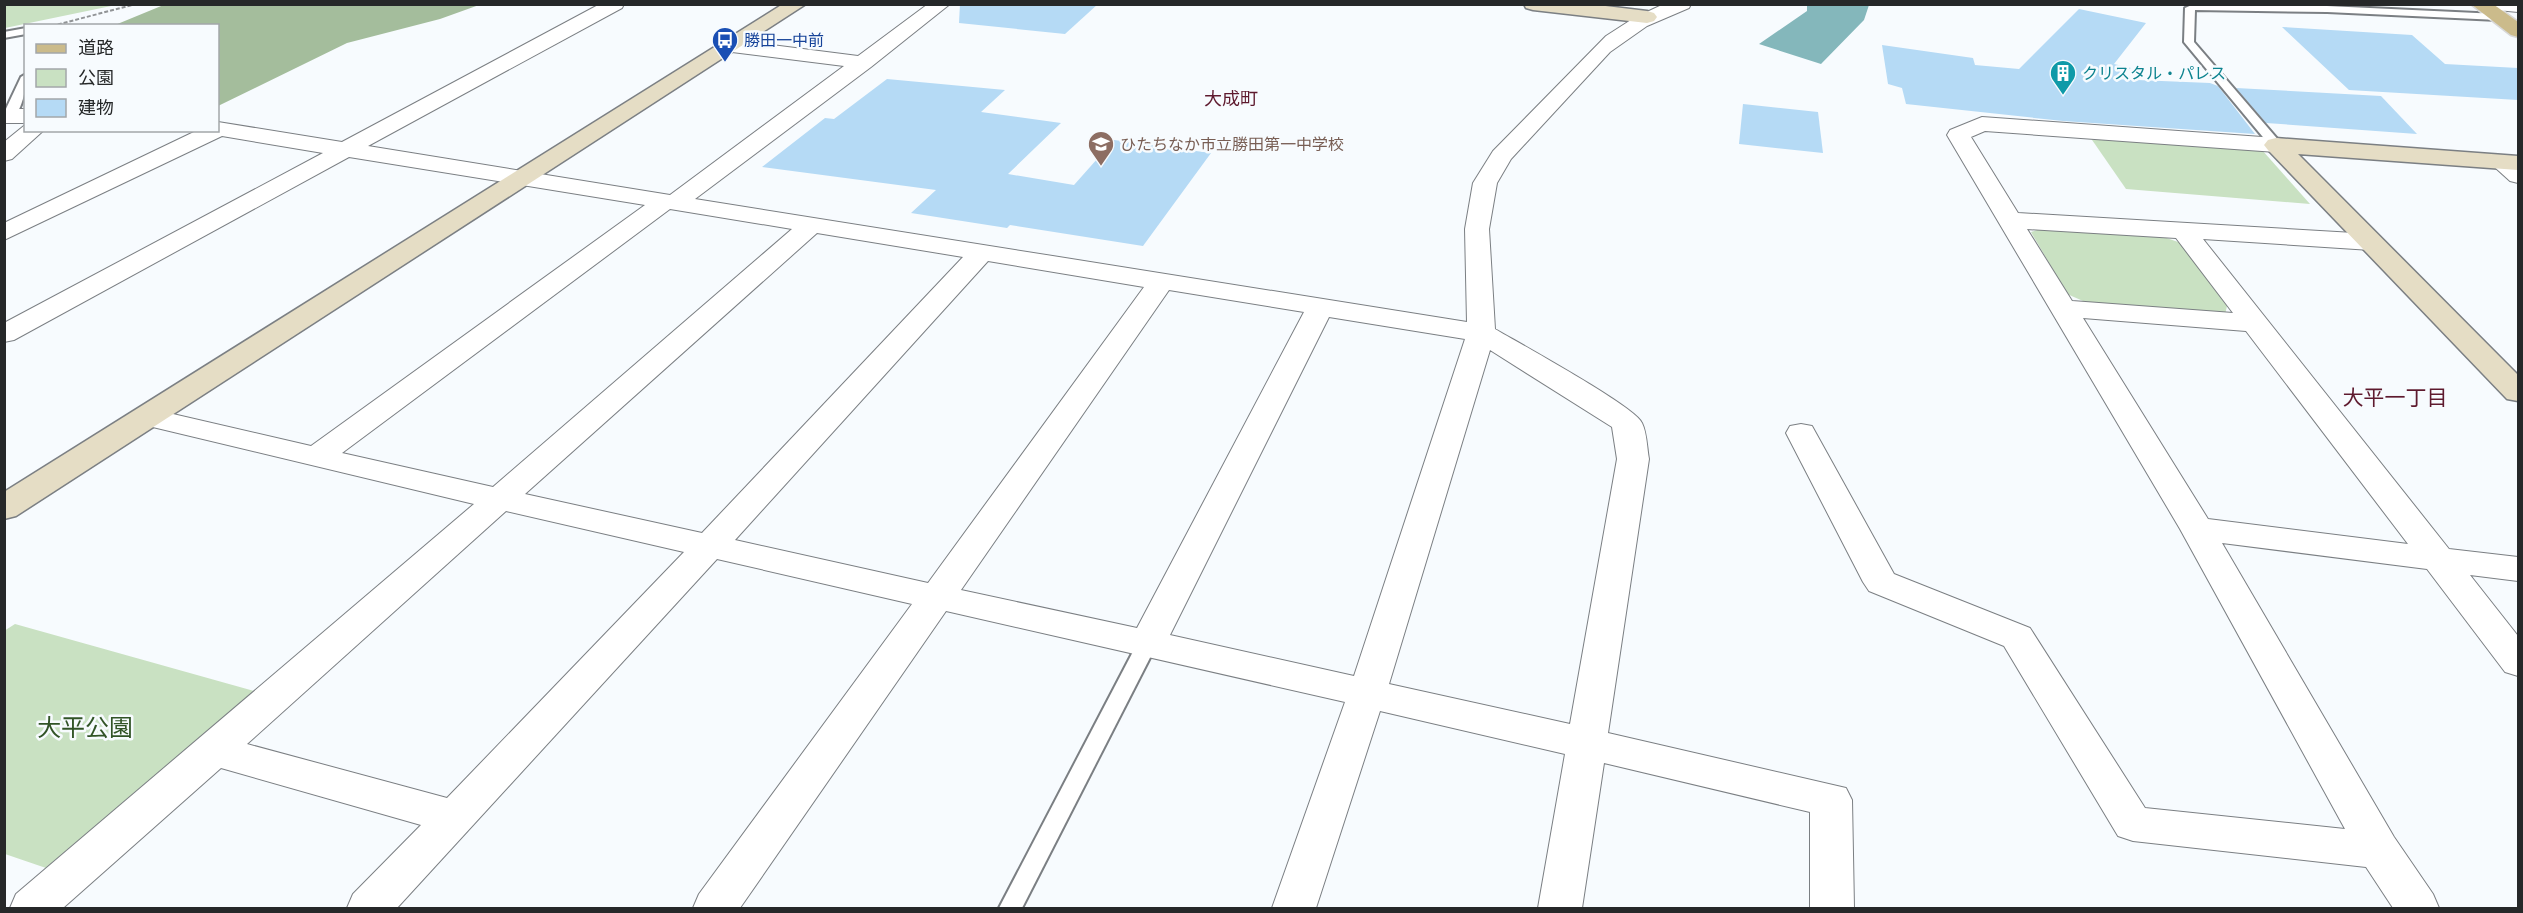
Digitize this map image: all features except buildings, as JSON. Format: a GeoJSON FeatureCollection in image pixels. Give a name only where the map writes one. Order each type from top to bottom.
{"type":"FeatureCollection","features":[{"type":"Feature","properties":{"kind":"main road"},"geometry":{"type":"LineString","coordinates":[[2482,4],[2518,31]]}},
{"type":"Feature","properties":{"kind":"street"},"geometry":{"type":"LineString","coordinates":[[4,333],[615,4]]}},
{"type":"Feature","properties":{"kind":"street"},"geometry":{"type":"LineString","coordinates":[[4,507],[796,4]]}},
{"type":"Feature","properties":{"kind":"street"},"geometry":{"type":"LineString","coordinates":[[317,456],[864,63],[941,4]]}},
{"type":"Feature","properties":{"kind":"street"},"geometry":{"type":"LineString","coordinates":[[1533,4],[1647,17]]}},
{"type":"Feature","properties":{"kind":"street"},"geometry":{"type":"LineString","coordinates":[[1293,909],[1367,693],[1481,333],[1477,229],[1485,183],[1501,156],[1604,48],[1621,33],[1647,17],[1682,4]]}},
{"type":"Feature","properties":{"kind":"street"},"geometry":{"type":"LineString","coordinates":[[2482,4],[2518,7]]}},
{"type":"Feature","properties":{"kind":"street"},"geometry":{"type":"LineString","coordinates":[[732,46],[864,63]]}},
{"type":"Feature","properties":{"kind":"street"},"geometry":{"type":"LineString","coordinates":[[2417,909],[2379,850],[2197,530],[1958,135],[1982,124],[2276,145],[2513,167]]}},
{"type":"Feature","properties":{"kind":"street"},"geometry":{"type":"LineString","coordinates":[[219,130],[1481,333],[1595,400],[1627,423],[1633,459],[1560,909]]}},
{"type":"Feature","properties":{"kind":"street"},"geometry":{"type":"LineString","coordinates":[[4,234],[214,132]]}},
{"type":"Feature","properties":{"kind":"street"},"geometry":{"type":"LineString","coordinates":[[2276,145],[2518,392]]}},
{"type":"Feature","properties":{"kind":"street"},"geometry":{"type":"LineString","coordinates":[[2008,220],[2371,242]]}},
{"type":"Feature","properties":{"kind":"street"},"geometry":{"type":"LineString","coordinates":[[32,909],[215,751],[498,499],[813,224]]}},
{"type":"Feature","properties":{"kind":"street"},"geometry":{"type":"LineString","coordinates":[[2183,230],[2518,662]]}},
{"type":"Feature","properties":{"kind":"street"},"geometry":{"type":"LineString","coordinates":[[369,909],[982,252]]}},
{"type":"Feature","properties":{"kind":"street"},"geometry":{"type":"LineString","coordinates":[[715,909],[1162,281]]}},
{"type":"Feature","properties":{"kind":"street"},"geometry":{"type":"LineString","coordinates":[[1147,644],[1320,307]]}},
{"type":"Feature","properties":{"kind":"street"},"geometry":{"type":"LineString","coordinates":[[2062,308],[2256,323]]}},
{"type":"Feature","properties":{"kind":"street"},"geometry":{"type":"LineString","coordinates":[[147,417],[498,499],[1367,693],[1831,800],[1832,909]]}},
{"type":"Feature","properties":{"kind":"street"},"geometry":{"type":"LineString","coordinates":[[1801,433],[1881,582],[2017,637],[2133,824],[2379,850]]}},
{"type":"Feature","properties":{"kind":"street"},"geometry":{"type":"LineString","coordinates":[[2197,530],[2518,569]]}},
{"type":"Feature","properties":{"kind":"street"},"geometry":{"type":"LineString","coordinates":[[215,751],[455,817]]}},
{"type":"Feature","properties":{"kind":"lane"},"geometry":{"type":"LineString","coordinates":[[2276,145],[2189,42],[2190,8],[2205,6],[2327,9],[2498,17]]}},
{"type":"Feature","properties":{"kind":"lane"},"geometry":{"type":"LineString","coordinates":[[4,34],[24,31]]}},
{"type":"Feature","properties":{"kind":"lane"},"geometry":{"type":"LineString","coordinates":[[13,116],[24,83]]}},
{"type":"Feature","properties":{"kind":"lane"},"geometry":{"type":"LineString","coordinates":[[1010,909],[1147,644]]}},
{"type":"Feature","properties":{"kind":"path"},"geometry":{"type":"LineString","coordinates":[[61,24],[135,4]]}},
{"type":"Feature","properties":{"kind":"green space"},"geometry":{"type":"Polygon","coordinates":[[[5,4],[116,4],[116,5],[5,28],[5,4]]]}},
{"type":"Feature","properties":{"kind":"green space"},"geometry":{"type":"Polygon","coordinates":[[[166,4],[479,4],[440,19],[347,43],[219,106],[219,24],[117,24],[166,4]]]}},
{"type":"Feature","properties":{"kind":"green space"},"geometry":{"type":"Polygon","coordinates":[[[2090,137],[2262,150],[2310,204],[2126,189],[2090,137]]]}},
{"type":"Feature","properties":{"kind":"green space"},"geometry":{"type":"Polygon","coordinates":[[[2043,228],[2155,234],[2181,243],[2227,306],[2225,315],[2090,304],[2067,294],[2031,232],[2043,228]]]}},
{"type":"Feature","properties":{"kind":"green space","name":"大平公園"},"geometry":{"type":"Polygon","coordinates":[[[15,624],[254,691],[46,868],[5,854],[4,631],[15,624]]]}},
{"type":"Feature","properties":{"kind":"water"},"geometry":{"type":"Polygon","coordinates":[[[1807,4],[1869,5],[1864,20],[1821,64],[1759,44],[1807,11],[1807,4]]]}},
{"type":"Feature","properties":{"kind":"place","name":"勝田一中前"},"geometry":{"type":"Point","coordinates":[725,63]}},
{"type":"Feature","properties":{"kind":"place","name":"クリスタル・パレス"},"geometry":{"type":"Point","coordinates":[2063,96]}},
{"type":"Feature","properties":{"kind":"place","name":"ひたちなか市立勝田第一中学校"},"geometry":{"type":"Point","coordinates":[1101,167]}},
{"type":"Feature","properties":{"kind":"district","name":"大成町"},"geometry":{"type":"Point","coordinates":[1231,99]}},
{"type":"Feature","properties":{"kind":"district","name":"大平一丁目"},"geometry":{"type":"Point","coordinates":[2395,398]}}]}
